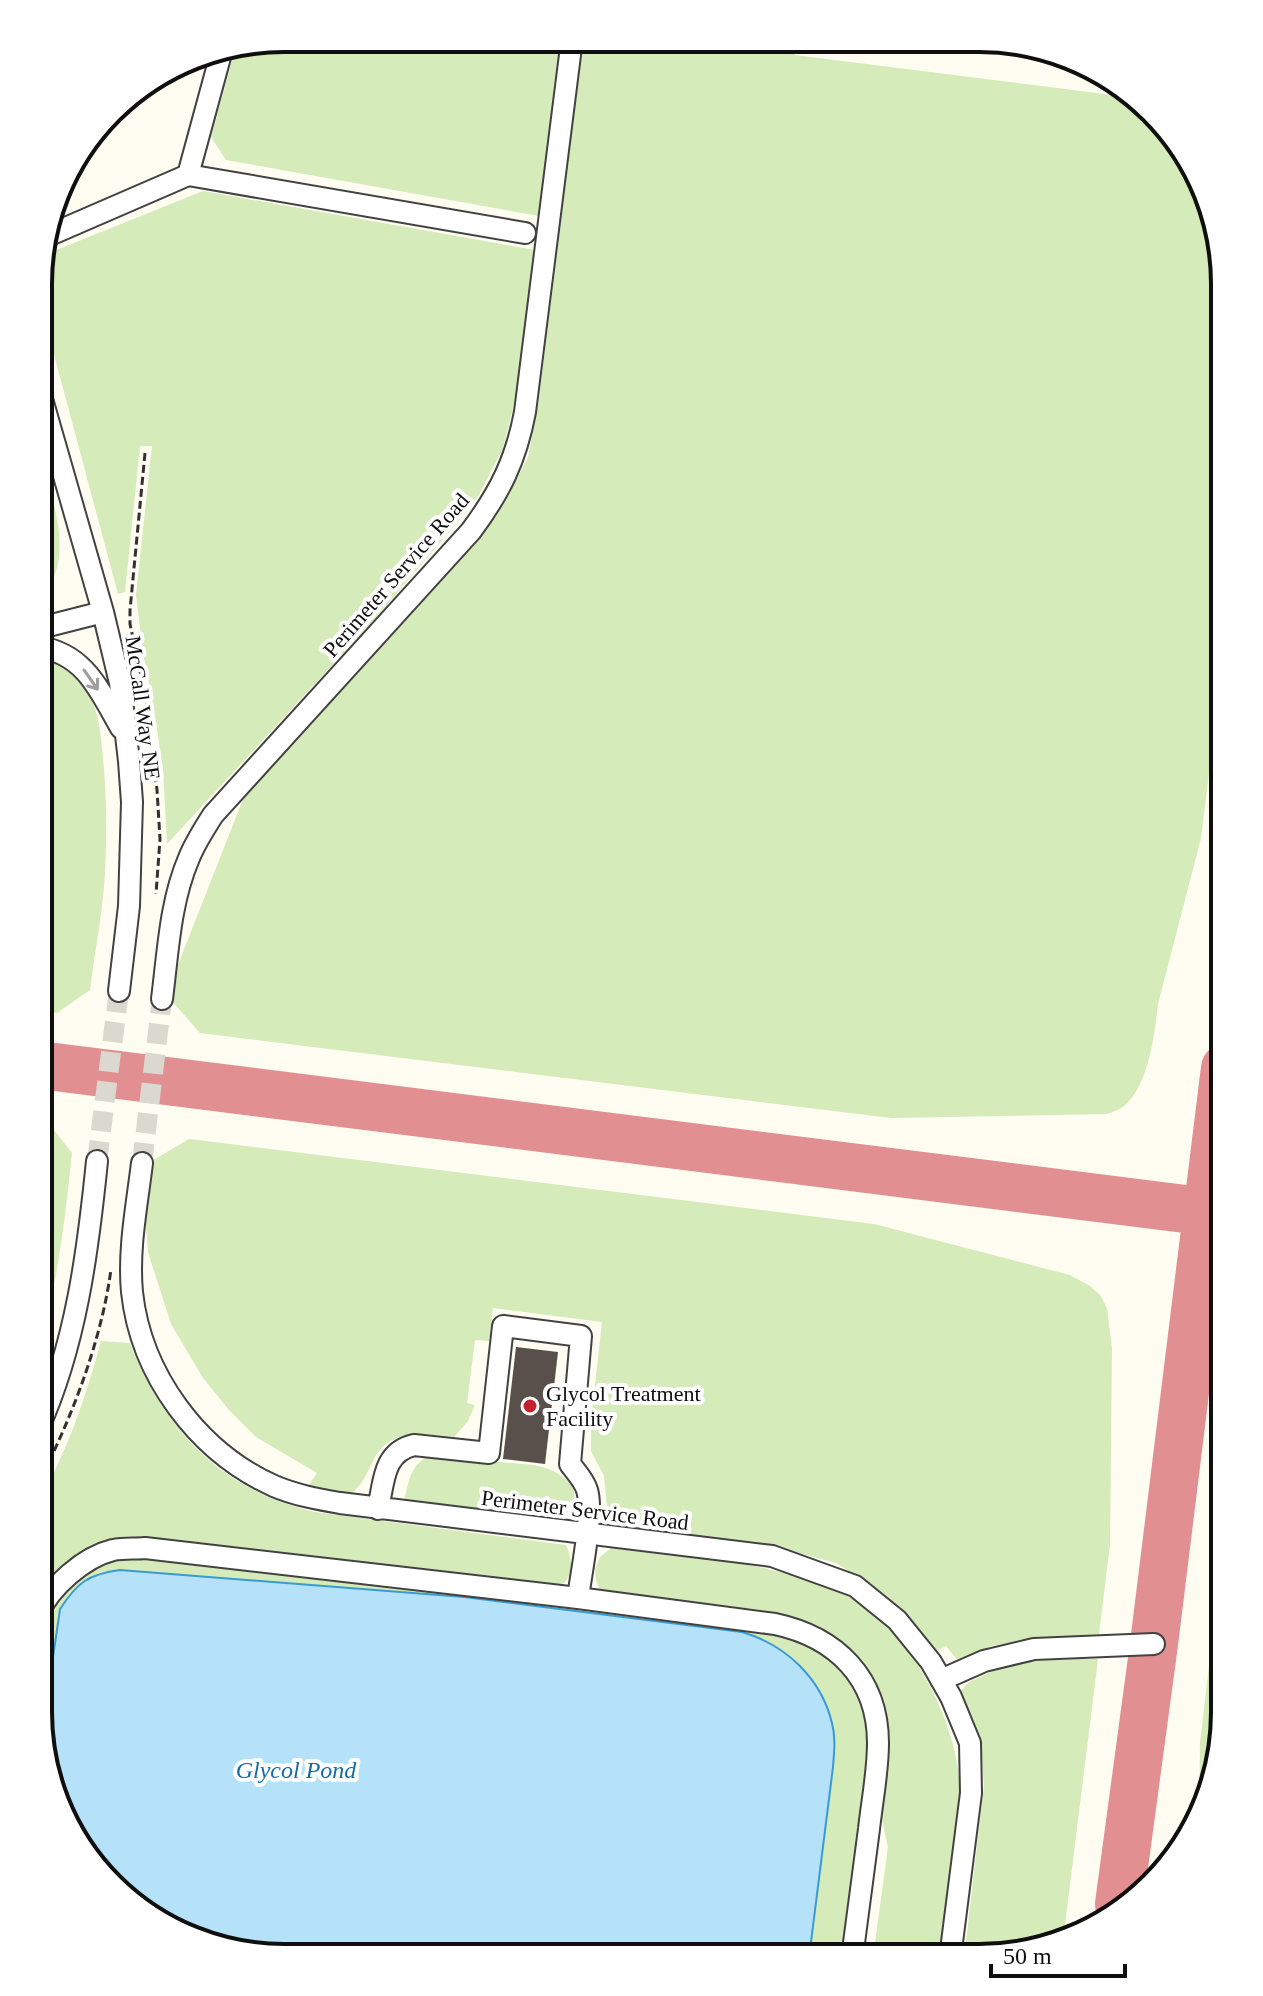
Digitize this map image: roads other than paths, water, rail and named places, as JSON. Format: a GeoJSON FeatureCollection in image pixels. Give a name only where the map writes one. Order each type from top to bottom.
{"type":"FeatureCollection","features":[{"type":"Feature","properties":{"kind":"street","name":"Perimeter Service Road"},"geometry":{"type":"LineString","coordinates":[[162,999],[181,879],[213,815],[471,531],[507,476],[520,439],[525,412],[570,52]]}},
{"type":"Feature","properties":{"kind":"street"},"geometry":{"type":"LineString","coordinates":[[188,175],[219,61]]}},
{"type":"Feature","properties":{"kind":"street"},"geometry":{"type":"LineString","coordinates":[[58,231],[188,175],[525,233]]}},
{"type":"Feature","properties":{"kind":"street","name":"McCall Way NE"},"geometry":{"type":"LineString","coordinates":[[52,434],[120,683],[132,802],[129,906],[119,991]]}},
{"type":"Feature","properties":{"kind":"street"},"geometry":{"type":"LineString","coordinates":[[52,625],[103,612]]}},
{"type":"Feature","properties":{"kind":"street"},"geometry":{"type":"LineString","coordinates":[[52,649],[80,664],[125,735]]}},
{"type":"Feature","properties":{"kind":"street"},"geometry":{"type":"LineString","coordinates":[[52,1394],[64,1359],[78,1296],[97,1161]]}},
{"type":"Feature","properties":{"kind":"street","name":"Perimeter Service Road"},"geometry":{"type":"LineString","coordinates":[[142,1163],[131,1265],[132,1292],[146,1348],[169,1396],[186,1419],[227,1458],[251,1474],[300,1496],[378,1509],[772,1556],[855,1586],[897,1620],[931,1662],[951,1697],[970,1743],[971,1793],[952,1944]]}},
{"type":"Feature","properties":{"kind":"street"},"geometry":{"type":"LineString","coordinates":[[378,1509],[390,1462],[395,1453],[404,1447],[414,1445],[489,1453],[503,1326],[581,1336],[570,1464],[589,1495],[578,1598]]}},
{"type":"Feature","properties":{"kind":"street"},"geometry":{"type":"LineString","coordinates":[[52,1593],[58,1584],[86,1563],[112,1551],[145,1548],[578,1598],[793,1628],[826,1644],[853,1667],[864,1683],[877,1725],[878,1744],[854,1944]]}},
{"type":"Feature","properties":{"kind":"street"},"geometry":{"type":"LineString","coordinates":[[941,1680],[984,1661],[1034,1649],[1154,1644]]}},
{"type":"Feature","properties":{"kind":"water","name":"Glycol Pond"},"geometry":{"type":"Polygon","coordinates":[[[120,1570],[464,1597],[742,1632],[773,1645],[810,1678],[827,1707],[834,1734],[833,1767],[811,1944],[284,1944],[224,1936],[168,1913],[120,1876],[100,1853],[70,1801],[56,1757],[52,1664],[60,1609],[84,1581],[120,1570]]]}},
{"type":"Feature","properties":{"kind":"tunnel"},"geometry":{"type":"LineString","coordinates":[[97,1161],[119,991]]}},
{"type":"Feature","properties":{"kind":"tunnel"},"geometry":{"type":"LineString","coordinates":[[142,1163],[162,999]]}},
{"type":"Feature","properties":{"kind":"place","name":"Glycol Treatment Facility"},"geometry":{"type":"Point","coordinates":[530,1406]}}]}
